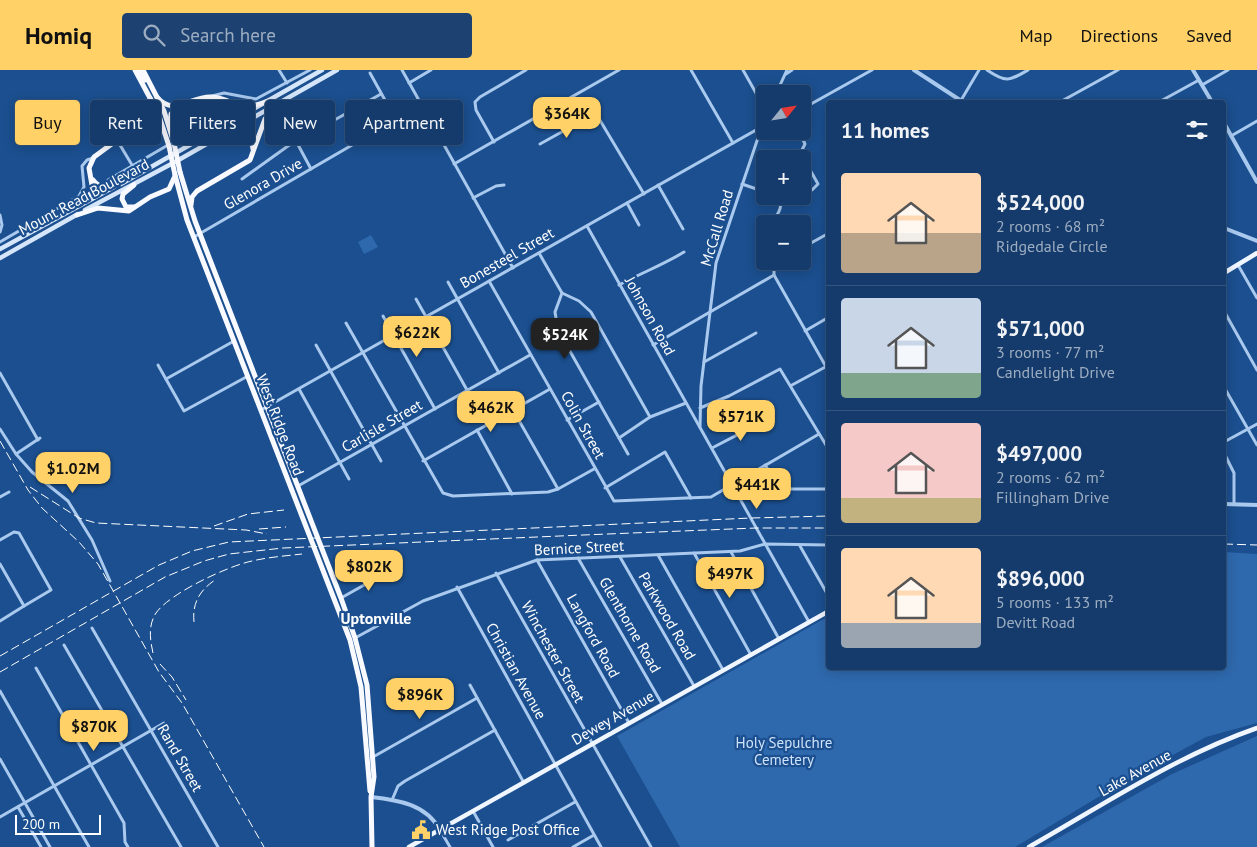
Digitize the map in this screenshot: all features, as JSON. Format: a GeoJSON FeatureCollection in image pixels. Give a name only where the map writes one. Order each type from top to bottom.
{"type":"FeatureCollection","features":[{"type":"Feature","properties":{"kind":"highway","name":"West Ridge Road"},"geometry":{"type":"LineString","coordinates":[[135,70],[164,130],[181,203],[197,236],[264,408],[352,639],[367,685],[373,757],[371,797],[372,847]]}},
{"type":"Feature","properties":{"kind":"highway"},"geometry":{"type":"LineString","coordinates":[[139,70],[153,90]]}},
{"type":"Feature","properties":{"kind":"highway","name":"West Ridge Road"},"geometry":{"type":"LineString","coordinates":[[143,70],[171,131]]}},
{"type":"Feature","properties":{"kind":"highway"},"geometry":{"type":"LineString","coordinates":[[157,97],[167,106],[171,106]]}},
{"type":"Feature","properties":{"kind":"highway"},"geometry":{"type":"LineString","coordinates":[[201,100],[212,97],[242,107],[265,102]]}},
{"type":"Feature","properties":{"kind":"highway"},"geometry":{"type":"LineString","coordinates":[[212,97],[217,100]]}},
{"type":"Feature","properties":{"kind":"highway"},"geometry":{"type":"LineString","coordinates":[[171,115],[171,131]]}},
{"type":"Feature","properties":{"kind":"highway"},"geometry":{"type":"LineString","coordinates":[[191,211],[192,198],[200,189],[245,164],[252,157],[265,118]]}},
{"type":"Feature","properties":{"kind":"highway"},"geometry":{"type":"LineString","coordinates":[[161,127],[164,130]]}},
{"type":"Feature","properties":{"kind":"highway"},"geometry":{"type":"LineString","coordinates":[[82,204],[92,192],[90,167],[93,158],[109,145]]}},
{"type":"Feature","properties":{"kind":"highway","name":"West Ridge Road"},"geometry":{"type":"LineString","coordinates":[[174,145],[197,236],[234,340],[297,486],[341,598],[352,639],[361,687],[371,797]]}},
{"type":"Feature","properties":{"kind":"highway"},"geometry":{"type":"LineString","coordinates":[[252,145],[252,157]]}},
{"type":"Feature","properties":{"kind":"highway"},"geometry":{"type":"LineString","coordinates":[[90,175],[96,184],[103,188],[123,182]]}},
{"type":"Feature","properties":{"kind":"highway"},"geometry":{"type":"LineString","coordinates":[[77,215],[100,208],[126,211],[150,197],[164,192],[172,185],[174,175]]}},
{"type":"Feature","properties":{"kind":"highway"},"geometry":{"type":"LineString","coordinates":[[183,182],[191,190],[200,189]]}},
{"type":"Feature","properties":{"kind":"highway"},"geometry":{"type":"LineString","coordinates":[[134,185],[124,194],[122,201],[127,208],[137,206]]}},
{"type":"Feature","properties":{"kind":"highway"},"geometry":{"type":"LineString","coordinates":[[164,192],[174,193],[181,203]]}},
{"type":"Feature","properties":{"kind":"main road","name":"Mount Read Boulevard"},"geometry":{"type":"LineString","coordinates":[[270,100],[322,70]]}},
{"type":"Feature","properties":{"kind":"main road","name":"Mount Read Boulevard"},"geometry":{"type":"LineString","coordinates":[[284,100],[337,70]]}},
{"type":"Feature","properties":{"kind":"main road","name":"Mount Read Boulevard"},"geometry":{"type":"LineString","coordinates":[[0,249],[190,145]]}},
{"type":"Feature","properties":{"kind":"main road","name":"Mount Read Boulevard"},"geometry":{"type":"LineString","coordinates":[[0,258],[205,145]]}},
{"type":"Feature","properties":{"kind":"main road"},"geometry":{"type":"LineString","coordinates":[[28,226],[55,218]]}},
{"type":"Feature","properties":{"kind":"main road"},"geometry":{"type":"LineString","coordinates":[[1226,272],[1257,253]]}},
{"type":"Feature","properties":{"kind":"main road","name":"Dewey Avenue"},"geometry":{"type":"LineString","coordinates":[[410,847],[826,613]]}},
{"type":"Feature","properties":{"kind":"main road","name":"Lake Avenue"},"geometry":{"type":"LineString","coordinates":[[1029,847],[1171,766],[1215,744],[1257,728]]}},
{"type":"Feature","properties":{"kind":"street"},"geometry":{"type":"LineString","coordinates":[[279,70],[287,83]]}},
{"type":"Feature","properties":{"kind":"street"},"geometry":{"type":"LineString","coordinates":[[212,97],[224,93],[256,99],[310,70]]}},
{"type":"Feature","properties":{"kind":"street"},"geometry":{"type":"LineString","coordinates":[[402,70],[419,100]]}},
{"type":"Feature","properties":{"kind":"street"},"geometry":{"type":"LineString","coordinates":[[409,83],[431,70]]}},
{"type":"Feature","properties":{"kind":"street"},"geometry":{"type":"LineString","coordinates":[[494,142],[476,110],[475,102],[526,70]]}},
{"type":"Feature","properties":{"kind":"street"},"geometry":{"type":"LineString","coordinates":[[454,164],[618,70]]}},
{"type":"Feature","properties":{"kind":"street"},"geometry":{"type":"LineString","coordinates":[[691,70],[733,143]]}},
{"type":"Feature","properties":{"kind":"street"},"geometry":{"type":"LineString","coordinates":[[743,70],[756,94]]}},
{"type":"Feature","properties":{"kind":"street"},"geometry":{"type":"LineString","coordinates":[[780,85],[786,72],[792,70]]}},
{"type":"Feature","properties":{"kind":"street"},"geometry":{"type":"LineString","coordinates":[[811,104],[872,70]]}},
{"type":"Feature","properties":{"kind":"street"},"geometry":{"type":"LineString","coordinates":[[914,70],[958,100]]}},
{"type":"Feature","properties":{"kind":"street"},"geometry":{"type":"LineString","coordinates":[[962,100],[979,70]]}},
{"type":"Feature","properties":{"kind":"street"},"geometry":{"type":"LineString","coordinates":[[987,70],[998,78],[1006,80],[1028,70]]}},
{"type":"Feature","properties":{"kind":"street"},"geometry":{"type":"LineString","coordinates":[[1064,100],[1118,70]]}},
{"type":"Feature","properties":{"kind":"street"},"geometry":{"type":"LineString","coordinates":[[1193,70],[1211,100]]}},
{"type":"Feature","properties":{"kind":"street"},"geometry":{"type":"LineString","coordinates":[[1202,85],[1228,70]]}},
{"type":"Feature","properties":{"kind":"street"},"geometry":{"type":"LineString","coordinates":[[370,73],[384,100]]}},
{"type":"Feature","properties":{"kind":"street"},"geometry":{"type":"LineString","coordinates":[[1162,100],[1199,80]]}},
{"type":"Feature","properties":{"kind":"street"},"geometry":{"type":"LineString","coordinates":[[335,120],[381,94]]}},
{"type":"Feature","properties":{"kind":"street"},"geometry":{"type":"LineString","coordinates":[[572,97],[585,119]]}},
{"type":"Feature","properties":{"kind":"street"},"geometry":{"type":"LineString","coordinates":[[540,144],[594,116],[601,120],[644,194]]}},
{"type":"Feature","properties":{"kind":"street"},"geometry":{"type":"LineString","coordinates":[[1231,136],[1257,121]]}},
{"type":"Feature","properties":{"kind":"street"},"geometry":{"type":"LineString","coordinates":[[1226,127],[1257,182]]}},
{"type":"Feature","properties":{"kind":"street","name":"Bonesteel Street"},"geometry":{"type":"LineString","coordinates":[[264,408],[756,130]]}},
{"type":"Feature","properties":{"kind":"street","name":"McCall Road"},"geometry":{"type":"LineString","coordinates":[[700,427],[704,362],[716,263],[758,140]]}},
{"type":"Feature","properties":{"kind":"street"},"geometry":{"type":"LineString","coordinates":[[120,145],[132,165]]}},
{"type":"Feature","properties":{"kind":"street","name":"Mount Read Boulevard"},"geometry":{"type":"LineString","coordinates":[[108,180],[168,145]]}},
{"type":"Feature","properties":{"kind":"street"},"geometry":{"type":"LineString","coordinates":[[242,179],[292,145]]}},
{"type":"Feature","properties":{"kind":"street"},"geometry":{"type":"LineString","coordinates":[[298,145],[311,170]]}},
{"type":"Feature","properties":{"kind":"street","name":"Glenora Drive"},"geometry":{"type":"LineString","coordinates":[[197,236],[354,145]]}},
{"type":"Feature","properties":{"kind":"street"},"geometry":{"type":"LineString","coordinates":[[444,145],[513,268]]}},
{"type":"Feature","properties":{"kind":"street","name":"Mount Read Boulevard"},"geometry":{"type":"LineString","coordinates":[[0,242],[80,195],[84,187],[82,166],[87,160],[93,158]]}},
{"type":"Feature","properties":{"kind":"street"},"geometry":{"type":"LineString","coordinates":[[811,172],[818,184],[811,190]]}},
{"type":"Feature","properties":{"kind":"street"},"geometry":{"type":"LineString","coordinates":[[742,184],[756,189]]}},
{"type":"Feature","properties":{"kind":"street"},"geometry":{"type":"LineString","coordinates":[[473,198],[496,186],[504,185]]}},
{"type":"Feature","properties":{"kind":"street"},"geometry":{"type":"LineString","coordinates":[[658,185],[683,228]]}},
{"type":"Feature","properties":{"kind":"street"},"geometry":{"type":"LineString","coordinates":[[627,203],[639,225]]}},
{"type":"Feature","properties":{"kind":"street"},"geometry":{"type":"LineString","coordinates":[[0,214],[2,225],[0,232]]}},
{"type":"Feature","properties":{"kind":"street","name":"Johnson Road"},"geometry":{"type":"LineString","coordinates":[[587,226],[694,416]]}},
{"type":"Feature","properties":{"kind":"street"},"geometry":{"type":"LineString","coordinates":[[1226,229],[1257,241]]}},
{"type":"Feature","properties":{"kind":"street"},"geometry":{"type":"LineString","coordinates":[[811,243],[826,235]]}},
{"type":"Feature","properties":{"kind":"street"},"geometry":{"type":"LineString","coordinates":[[619,285],[637,275],[652,271],[684,252]]}},
{"type":"Feature","properties":{"kind":"street"},"geometry":{"type":"LineString","coordinates":[[539,253],[562,293],[579,301],[591,312],[650,417]]}},
{"type":"Feature","properties":{"kind":"street"},"geometry":{"type":"LineString","coordinates":[[1238,265],[1257,298]]}},
{"type":"Feature","properties":{"kind":"street"},"geometry":{"type":"LineString","coordinates":[[774,270],[774,275],[826,364]]}},
{"type":"Feature","properties":{"kind":"street"},"geometry":{"type":"LineString","coordinates":[[653,345],[774,275]]}},
{"type":"Feature","properties":{"kind":"street","name":"Colin Street"},"geometry":{"type":"LineString","coordinates":[[489,281],[594,469],[614,501],[691,498]]}},
{"type":"Feature","properties":{"kind":"street"},"geometry":{"type":"LineString","coordinates":[[448,282],[499,373]]}},
{"type":"Feature","properties":{"kind":"street"},"geometry":{"type":"LineString","coordinates":[[562,293],[555,312],[556,325],[628,454]]}},
{"type":"Feature","properties":{"kind":"street"},"geometry":{"type":"LineString","coordinates":[[416,299],[467,390]]}},
{"type":"Feature","properties":{"kind":"street"},"geometry":{"type":"LineString","coordinates":[[1226,315],[1257,370]]}},
{"type":"Feature","properties":{"kind":"street"},"geometry":{"type":"LineString","coordinates":[[383,316],[435,408]]}},
{"type":"Feature","properties":{"kind":"street"},"geometry":{"type":"LineString","coordinates":[[805,331],[826,319]]}},
{"type":"Feature","properties":{"kind":"street"},"geometry":{"type":"LineString","coordinates":[[346,323],[438,488],[446,494],[548,492],[558,489],[594,469]]}},
{"type":"Feature","properties":{"kind":"street"},"geometry":{"type":"LineString","coordinates":[[704,362],[756,333]]}},
{"type":"Feature","properties":{"kind":"street"},"geometry":{"type":"LineString","coordinates":[[166,379],[234,340]]}},
{"type":"Feature","properties":{"kind":"street"},"geometry":{"type":"LineString","coordinates":[[316,345],[381,461]]}},
{"type":"Feature","properties":{"kind":"street","name":"Carlisle Street"},"geometry":{"type":"LineString","coordinates":[[297,486],[530,355]]}},
{"type":"Feature","properties":{"kind":"street"},"geometry":{"type":"LineString","coordinates":[[158,366],[184,411],[248,376]]}},
{"type":"Feature","properties":{"kind":"street"},"geometry":{"type":"LineString","coordinates":[[792,385],[826,367]]}},
{"type":"Feature","properties":{"kind":"street"},"geometry":{"type":"LineString","coordinates":[[694,416],[700,408],[729,396],[778,368],[783,371],[792,385],[826,445]]}},
{"type":"Feature","properties":{"kind":"street"},"geometry":{"type":"LineString","coordinates":[[0,373],[39,439],[16,454]]}},
{"type":"Feature","properties":{"kind":"street"},"geometry":{"type":"LineString","coordinates":[[298,389],[349,479]]}},
{"type":"Feature","properties":{"kind":"street"},"geometry":{"type":"LineString","coordinates":[[423,461],[550,389]]}},
{"type":"Feature","properties":{"kind":"street"},"geometry":{"type":"LineString","coordinates":[[1226,390],[1257,445]]}},
{"type":"Feature","properties":{"kind":"street"},"geometry":{"type":"LineString","coordinates":[[567,420],[598,402]]}},
{"type":"Feature","properties":{"kind":"street"},"geometry":{"type":"LineString","coordinates":[[619,438],[650,417],[686,403]]}},
{"type":"Feature","properties":{"kind":"street"},"geometry":{"type":"LineString","coordinates":[[513,410],[558,489]]}},
{"type":"Feature","properties":{"kind":"street","name":"McCall Road"},"geometry":{"type":"LineString","coordinates":[[694,416],[810,622]]}},
{"type":"Feature","properties":{"kind":"street"},"geometry":{"type":"LineString","coordinates":[[712,448],[766,420]]}},
{"type":"Feature","properties":{"kind":"street"},"geometry":{"type":"LineString","coordinates":[[1226,441],[1257,424]]}},
{"type":"Feature","properties":{"kind":"street"},"geometry":{"type":"LineString","coordinates":[[0,429],[16,454],[32,472],[68,501],[92,540],[110,581]]}},
{"type":"Feature","properties":{"kind":"street"},"geometry":{"type":"LineString","coordinates":[[477,430],[512,494]]}},
{"type":"Feature","properties":{"kind":"street"},"geometry":{"type":"LineString","coordinates":[[605,488],[666,452],[691,498],[711,497],[819,434]]}},
{"type":"Feature","properties":{"kind":"street"},"geometry":{"type":"LineString","coordinates":[[1226,457],[1234,474],[1234,504]]}},
{"type":"Feature","properties":{"kind":"street"},"geometry":{"type":"LineString","coordinates":[[765,465],[781,489],[826,489]]}},
{"type":"Feature","properties":{"kind":"street"},"geometry":{"type":"LineString","coordinates":[[0,498],[9,492]]}},
{"type":"Feature","properties":{"kind":"street"},"geometry":{"type":"LineString","coordinates":[[1226,504],[1257,505]]}},
{"type":"Feature","properties":{"kind":"street"},"geometry":{"type":"LineString","coordinates":[[0,540],[14,532],[20,534],[51,587],[49,592],[0,621]]}},
{"type":"Feature","properties":{"kind":"street","name":"Bernice Street"},"geometry":{"type":"LineString","coordinates":[[352,639],[415,605],[457,587],[537,560],[731,552],[744,551],[765,544],[826,545]]}},
{"type":"Feature","properties":{"kind":"street"},"geometry":{"type":"LineString","coordinates":[[799,545],[826,592]]}},
{"type":"Feature","properties":{"kind":"street"},"geometry":{"type":"LineString","coordinates":[[731,552],[779,638]]}},
{"type":"Feature","properties":{"kind":"street"},"geometry":{"type":"LineString","coordinates":[[694,553],[751,654]]}},
{"type":"Feature","properties":{"kind":"street"},"geometry":{"type":"LineString","coordinates":[[658,555],[723,670]]}},
{"type":"Feature","properties":{"kind":"street","name":"Parkwood Road"},"geometry":{"type":"LineString","coordinates":[[620,556],[694,686]]}},
{"type":"Feature","properties":{"kind":"street","name":"Glenthorne Road"},"geometry":{"type":"LineString","coordinates":[[578,558],[662,704]]}},
{"type":"Feature","properties":{"kind":"street","name":"Langford Road"},"geometry":{"type":"LineString","coordinates":[[537,560],[629,723]]}},
{"type":"Feature","properties":{"kind":"street"},"geometry":{"type":"LineString","coordinates":[[0,564],[24,606]]}},
{"type":"Feature","properties":{"kind":"street"},"geometry":{"type":"LineString","coordinates":[[341,598],[389,571]]}},
{"type":"Feature","properties":{"kind":"street","name":"Winchester Street"},"geometry":{"type":"LineString","coordinates":[[496,573],[651,847]]}},
{"type":"Feature","properties":{"kind":"street","name":"Christian Avenue"},"geometry":{"type":"LineString","coordinates":[[457,587],[601,847]]}},
{"type":"Feature","properties":{"kind":"street","name":"Rand Street"},"geometry":{"type":"LineString","coordinates":[[92,628],[218,847]]}},
{"type":"Feature","properties":{"kind":"street"},"geometry":{"type":"LineString","coordinates":[[64,645],[181,847]]}},
{"type":"Feature","properties":{"kind":"street"},"geometry":{"type":"LineString","coordinates":[[36,668],[124,823],[125,842],[128,847]]}},
{"type":"Feature","properties":{"kind":"street"},"geometry":{"type":"LineString","coordinates":[[470,685],[524,783]]}},
{"type":"Feature","properties":{"kind":"street"},"geometry":{"type":"LineString","coordinates":[[0,691],[89,847]]}},
{"type":"Feature","properties":{"kind":"street"},"geometry":{"type":"LineString","coordinates":[[373,757],[477,698]]}},
{"type":"Feature","properties":{"kind":"street"},"geometry":{"type":"LineString","coordinates":[[0,817],[164,723]]}},
{"type":"Feature","properties":{"kind":"street"},"geometry":{"type":"LineString","coordinates":[[392,800],[396,788],[405,781],[494,730]]}},
{"type":"Feature","properties":{"kind":"street"},"geometry":{"type":"LineString","coordinates":[[0,759],[50,847]]}},
{"type":"Feature","properties":{"kind":"street"},"geometry":{"type":"LineString","coordinates":[[371,797],[392,800],[422,809],[440,830],[450,847]]}},
{"type":"Feature","properties":{"kind":"street"},"geometry":{"type":"LineString","coordinates":[[508,840],[575,802]]}},
{"type":"Feature","properties":{"kind":"street"},"geometry":{"type":"LineString","coordinates":[[18,807],[41,847]]}},
{"type":"Feature","properties":{"kind":"street"},"geometry":{"type":"LineString","coordinates":[[473,811],[493,847]]}},
{"type":"Feature","properties":{"kind":"street"},"geometry":{"type":"LineString","coordinates":[[573,847],[594,835]]}},
{"type":"Feature","properties":{"kind":"green space"},"geometry":{"type":"Polygon","coordinates":[[[371,235],[378,247],[364,254],[358,242],[371,235]]]}},
{"type":"Feature","properties":{"kind":"green space","name":"Holy Sepulchre Cemetery"},"geometry":{"type":"Polygon","coordinates":[[[1226,552],[1257,554],[1257,723],[1206,737],[1125,781],[1015,847],[680,847],[617,736],[826,618],[826,670],[1226,670],[1226,552]]]}},
{"type":"Feature","properties":{"kind":"green space"},"geometry":{"type":"Polygon","coordinates":[[[1257,736],[1257,847],[1042,847],[1172,774],[1257,736]]]}},
{"type":"Feature","properties":{"kind":"railway"},"geometry":{"type":"LineString","coordinates":[[0,441],[28,490],[42,508],[79,542],[98,564],[159,672],[182,703],[264,847]]}},
{"type":"Feature","properties":{"kind":"railway"},"geometry":{"type":"LineString","coordinates":[[30,487],[79,518],[96,523],[246,530],[267,534]]}},
{"type":"Feature","properties":{"kind":"railway"},"geometry":{"type":"LineString","coordinates":[[214,526],[248,514],[284,510]]}},
{"type":"Feature","properties":{"kind":"railway"},"geometry":{"type":"LineString","coordinates":[[0,656],[159,565],[192,551],[229,542],[826,516]]}},
{"type":"Feature","properties":{"kind":"railway"},"geometry":{"type":"LineString","coordinates":[[259,529],[286,527]]}},
{"type":"Feature","properties":{"kind":"railway"},"geometry":{"type":"LineString","coordinates":[[0,672],[165,577],[204,561],[229,554],[283,548],[756,528],[826,528]]}},
{"type":"Feature","properties":{"kind":"railway"},"geometry":{"type":"LineString","coordinates":[[1226,544],[1257,545]]}},
{"type":"Feature","properties":{"kind":"railway"},"geometry":{"type":"LineString","coordinates":[[153,653],[150,633],[153,618],[163,605],[186,589],[215,574],[242,564],[302,554]]}},
{"type":"Feature","properties":{"kind":"railway"},"geometry":{"type":"LineString","coordinates":[[194,622],[194,609],[198,598],[205,588],[215,580]]}},
{"type":"Feature","properties":{"kind":"railway"},"geometry":{"type":"LineString","coordinates":[[160,664],[172,677],[186,700]]}},
{"type":"Feature","properties":{"kind":"place","name":"West Ridge Post Office"},"geometry":{"type":"Point","coordinates":[421,830]}},
{"type":"Feature","properties":{"kind":"district","name":"Uptonville"},"geometry":{"type":"Point","coordinates":[376,618]}}]}
